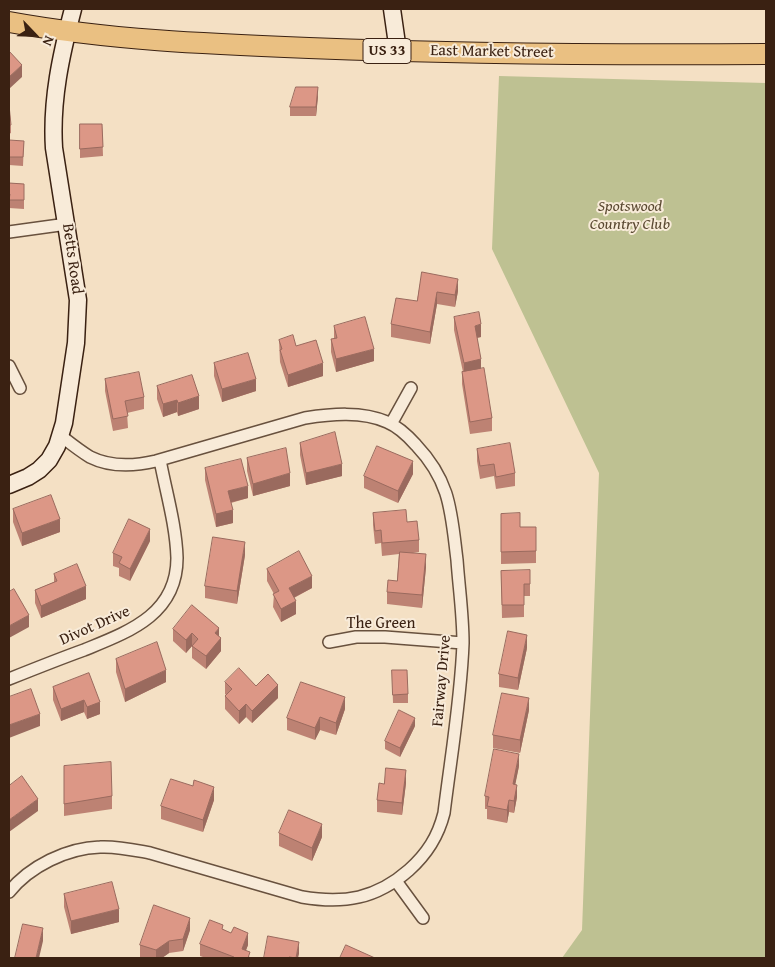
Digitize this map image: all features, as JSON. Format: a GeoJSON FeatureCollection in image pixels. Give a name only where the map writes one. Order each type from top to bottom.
{"type":"FeatureCollection","features":[{"type":"Feature","properties":{"kind":"highway","name":"East Market Street"},"geometry":{"type":"LineString","coordinates":[[9,22],[67,31],[176,42],[398,51],[766,54]]}},
{"type":"Feature","properties":{"kind":"street","name":"Betts Road"},"geometry":{"type":"LineString","coordinates":[[9,485],[28,477],[43,466],[53,454],[61,436],[65,420],[78,316],[78,300],[56,156],[53,124],[60,57],[74,9]]}},
{"type":"Feature","properties":{"kind":"street"},"geometry":{"type":"LineString","coordinates":[[392,9],[398,51]]}},
{"type":"Feature","properties":{"kind":"street"},"geometry":{"type":"LineString","coordinates":[[9,232],[67,224]]}},
{"type":"Feature","properties":{"kind":"street"},"geometry":{"type":"LineString","coordinates":[[9,366],[20,388]]}},
{"type":"Feature","properties":{"kind":"street"},"geometry":{"type":"LineString","coordinates":[[392,424],[411,388]]}},
{"type":"Feature","properties":{"kind":"street","name":"Fairway Drive"},"geometry":{"type":"LineString","coordinates":[[9,892],[22,878],[37,867],[70,853],[99,847],[132,849],[150,853],[316,900],[343,900],[383,889],[396,881],[424,856],[435,840],[442,822],[460,679],[462,613],[449,501],[443,483],[432,463],[406,434],[392,424],[362,416],[322,415],[287,422],[160,460],[132,465],[101,461],[89,456],[61,436]]}},
{"type":"Feature","properties":{"kind":"street","name":"Divot Drive"},"geometry":{"type":"LineString","coordinates":[[9,678],[117,637],[144,622],[161,605],[172,583],[177,559],[172,517],[160,460]]}},
{"type":"Feature","properties":{"kind":"street","name":"The Green"},"geometry":{"type":"LineString","coordinates":[[329,642],[356,637],[385,637],[462,643]]}},
{"type":"Feature","properties":{"kind":"street"},"geometry":{"type":"LineString","coordinates":[[396,881],[422,918]]}},
{"type":"Feature","properties":{"kind":"green space","name":"Spotswood Country Club"},"geometry":{"type":"Polygon","coordinates":[[[499,76],[766,83],[766,958],[562,958],[582,930],[599,473],[492,249],[499,76]]]}},
{"type":"Feature","properties":{"kind":"building"},"geometry":{"type":"Polygon","coordinates":[[[9,51],[22,65],[9,77],[9,51]]]}},
{"type":"Feature","properties":{"kind":"building"},"geometry":{"type":"Polygon","coordinates":[[[296,87],[318,87],[316,107],[290,107],[296,87]]]}},
{"type":"Feature","properties":{"kind":"building"},"geometry":{"type":"Polygon","coordinates":[[[9,105],[11,125],[9,125],[9,105]]]}},
{"type":"Feature","properties":{"kind":"building"},"geometry":{"type":"Polygon","coordinates":[[[80,124],[102,124],[103,147],[80,149],[80,124]]]}},
{"type":"Feature","properties":{"kind":"building"},"geometry":{"type":"Polygon","coordinates":[[[9,140],[24,141],[23,157],[9,157],[9,140]]]}},
{"type":"Feature","properties":{"kind":"building"},"geometry":{"type":"Polygon","coordinates":[[[9,183],[24,184],[24,200],[9,200],[9,183]]]}},
{"type":"Feature","properties":{"kind":"building"},"geometry":{"type":"Polygon","coordinates":[[[422,272],[458,279],[455,295],[437,292],[430,332],[391,324],[396,298],[417,301],[422,272]]]}},
{"type":"Feature","properties":{"kind":"building"},"geometry":{"type":"Polygon","coordinates":[[[479,312],[481,324],[475,326],[481,359],[464,363],[454,317],[479,312]]]}},
{"type":"Feature","properties":{"kind":"building"},"geometry":{"type":"Polygon","coordinates":[[[365,317],[374,349],[336,359],[331,339],[337,338],[334,326],[365,317]]]}},
{"type":"Feature","properties":{"kind":"building"},"geometry":{"type":"Polygon","coordinates":[[[293,335],[296,346],[316,340],[323,363],[288,375],[280,350],[282,349],[279,340],[293,335]]]}},
{"type":"Feature","properties":{"kind":"building"},"geometry":{"type":"Polygon","coordinates":[[[248,353],[256,379],[222,389],[214,363],[248,353]]]}},
{"type":"Feature","properties":{"kind":"building"},"geometry":{"type":"Polygon","coordinates":[[[484,368],[492,418],[470,422],[462,372],[484,368]]]}},
{"type":"Feature","properties":{"kind":"building"},"geometry":{"type":"Polygon","coordinates":[[[139,372],[144,397],[125,401],[128,416],[113,419],[105,379],[139,372]]]}},
{"type":"Feature","properties":{"kind":"building"},"geometry":{"type":"Polygon","coordinates":[[[192,375],[199,396],[178,403],[177,400],[163,404],[157,386],[192,375]]]}},
{"type":"Feature","properties":{"kind":"building"},"geometry":{"type":"Polygon","coordinates":[[[335,432],[342,464],[306,473],[300,443],[335,432]]]}},
{"type":"Feature","properties":{"kind":"building"},"geometry":{"type":"Polygon","coordinates":[[[510,443],[515,473],[496,477],[494,464],[480,466],[477,449],[510,443]]]}},
{"type":"Feature","properties":{"kind":"building"},"geometry":{"type":"Polygon","coordinates":[[[377,446],[413,461],[398,491],[364,476],[377,446]]]}},
{"type":"Feature","properties":{"kind":"building"},"geometry":{"type":"Polygon","coordinates":[[[286,448],[290,473],[253,484],[247,458],[286,448]]]}},
{"type":"Feature","properties":{"kind":"building"},"geometry":{"type":"Polygon","coordinates":[[[241,459],[248,486],[228,491],[233,510],[216,514],[205,468],[241,459]]]}},
{"type":"Feature","properties":{"kind":"building"},"geometry":{"type":"Polygon","coordinates":[[[51,495],[60,519],[22,533],[13,509],[51,495]]]}},
{"type":"Feature","properties":{"kind":"building"},"geometry":{"type":"Polygon","coordinates":[[[406,510],[407,522],[417,521],[419,540],[382,543],[381,530],[375,531],[373,513],[406,510]]]}},
{"type":"Feature","properties":{"kind":"building"},"geometry":{"type":"Polygon","coordinates":[[[520,513],[520,527],[536,527],[536,551],[501,552],[501,514],[520,513]]]}},
{"type":"Feature","properties":{"kind":"building"},"geometry":{"type":"Polygon","coordinates":[[[129,519],[150,529],[130,569],[119,563],[122,557],[113,553],[129,519]]]}},
{"type":"Feature","properties":{"kind":"building"},"geometry":{"type":"Polygon","coordinates":[[[213,537],[245,542],[237,591],[205,586],[213,537]]]}},
{"type":"Feature","properties":{"kind":"building"},"geometry":{"type":"Polygon","coordinates":[[[299,551],[312,576],[289,588],[296,601],[281,609],[273,594],[279,591],[267,569],[299,551]]]}},
{"type":"Feature","properties":{"kind":"building"},"geometry":{"type":"Polygon","coordinates":[[[400,552],[426,554],[422,595],[387,592],[388,580],[397,581],[400,552]]]}},
{"type":"Feature","properties":{"kind":"building"},"geometry":{"type":"Polygon","coordinates":[[[77,564],[86,586],[41,606],[35,590],[57,581],[54,574],[77,564]]]}},
{"type":"Feature","properties":{"kind":"building"},"geometry":{"type":"Polygon","coordinates":[[[530,570],[530,584],[524,584],[524,605],[502,605],[501,571],[530,570]]]}},
{"type":"Feature","properties":{"kind":"building"},"geometry":{"type":"Polygon","coordinates":[[[14,589],[29,615],[9,626],[9,592],[14,589]]]}},
{"type":"Feature","properties":{"kind":"building"},"geometry":{"type":"Polygon","coordinates":[[[192,605],[219,628],[215,633],[221,638],[206,656],[192,646],[198,639],[192,633],[186,640],[173,629],[192,605]]]}},
{"type":"Feature","properties":{"kind":"building"},"geometry":{"type":"Polygon","coordinates":[[[508,631],[527,635],[518,678],[499,674],[508,631]]]}},
{"type":"Feature","properties":{"kind":"building"},"geometry":{"type":"Polygon","coordinates":[[[157,642],[166,670],[125,689],[116,659],[157,642]]]}},
{"type":"Feature","properties":{"kind":"building"},"geometry":{"type":"Polygon","coordinates":[[[239,668],[256,686],[268,674],[278,685],[252,711],[246,704],[239,711],[225,696],[232,689],[225,682],[239,668]]]}},
{"type":"Feature","properties":{"kind":"building"},"geometry":{"type":"Polygon","coordinates":[[[392,670],[407,670],[408,694],[393,695],[392,670]]]}},
{"type":"Feature","properties":{"kind":"building"},"geometry":{"type":"Polygon","coordinates":[[[89,673],[100,702],[87,707],[84,700],[61,709],[53,687],[89,673]]]}},
{"type":"Feature","properties":{"kind":"building"},"geometry":{"type":"Polygon","coordinates":[[[301,682],[345,697],[336,723],[320,717],[315,728],[287,718],[301,682]]]}},
{"type":"Feature","properties":{"kind":"building"},"geometry":{"type":"Polygon","coordinates":[[[31,689],[40,714],[9,725],[9,697],[31,689]]]}},
{"type":"Feature","properties":{"kind":"building"},"geometry":{"type":"Polygon","coordinates":[[[502,693],[529,698],[520,740],[493,735],[502,693]]]}},
{"type":"Feature","properties":{"kind":"building"},"geometry":{"type":"Polygon","coordinates":[[[399,710],[415,718],[400,748],[385,741],[399,710]]]}},
{"type":"Feature","properties":{"kind":"building"},"geometry":{"type":"Polygon","coordinates":[[[494,749],[519,754],[513,784],[517,785],[514,801],[509,800],[507,810],[487,806],[489,797],[485,796],[494,749]]]}},
{"type":"Feature","properties":{"kind":"building"},"geometry":{"type":"Polygon","coordinates":[[[111,762],[112,796],[64,804],[64,766],[111,762]]]}},
{"type":"Feature","properties":{"kind":"building"},"geometry":{"type":"Polygon","coordinates":[[[386,768],[406,770],[402,803],[377,800],[379,783],[384,784],[386,768]]]}},
{"type":"Feature","properties":{"kind":"building"},"geometry":{"type":"Polygon","coordinates":[[[22,776],[38,799],[9,820],[9,786],[22,776]]]}},
{"type":"Feature","properties":{"kind":"building"},"geometry":{"type":"Polygon","coordinates":[[[171,779],[193,786],[194,780],[214,787],[203,820],[161,806],[171,779]]]}},
{"type":"Feature","properties":{"kind":"building"},"geometry":{"type":"Polygon","coordinates":[[[289,810],[322,824],[312,848],[279,833],[289,810]]]}},
{"type":"Feature","properties":{"kind":"building"},"geometry":{"type":"Polygon","coordinates":[[[112,882],[119,909],[71,921],[64,894],[112,882]]]}},
{"type":"Feature","properties":{"kind":"building"},"geometry":{"type":"Polygon","coordinates":[[[154,905],[190,918],[183,939],[169,941],[156,950],[140,945],[154,905]]]}},
{"type":"Feature","properties":{"kind":"building"},"geometry":{"type":"Polygon","coordinates":[[[210,920],[223,925],[222,929],[231,933],[234,927],[248,933],[242,949],[250,952],[248,958],[233,958],[200,944],[210,920]]]}},
{"type":"Feature","properties":{"kind":"building"},"geometry":{"type":"Polygon","coordinates":[[[23,924],[43,928],[36,958],[15,958],[23,924]]]}},
{"type":"Feature","properties":{"kind":"building"},"geometry":{"type":"Polygon","coordinates":[[[268,936],[299,942],[296,958],[264,958],[268,936]]]}},
{"type":"Feature","properties":{"kind":"building"},"geometry":{"type":"Polygon","coordinates":[[[346,945],[375,958],[340,958],[346,945]]]}}]}
